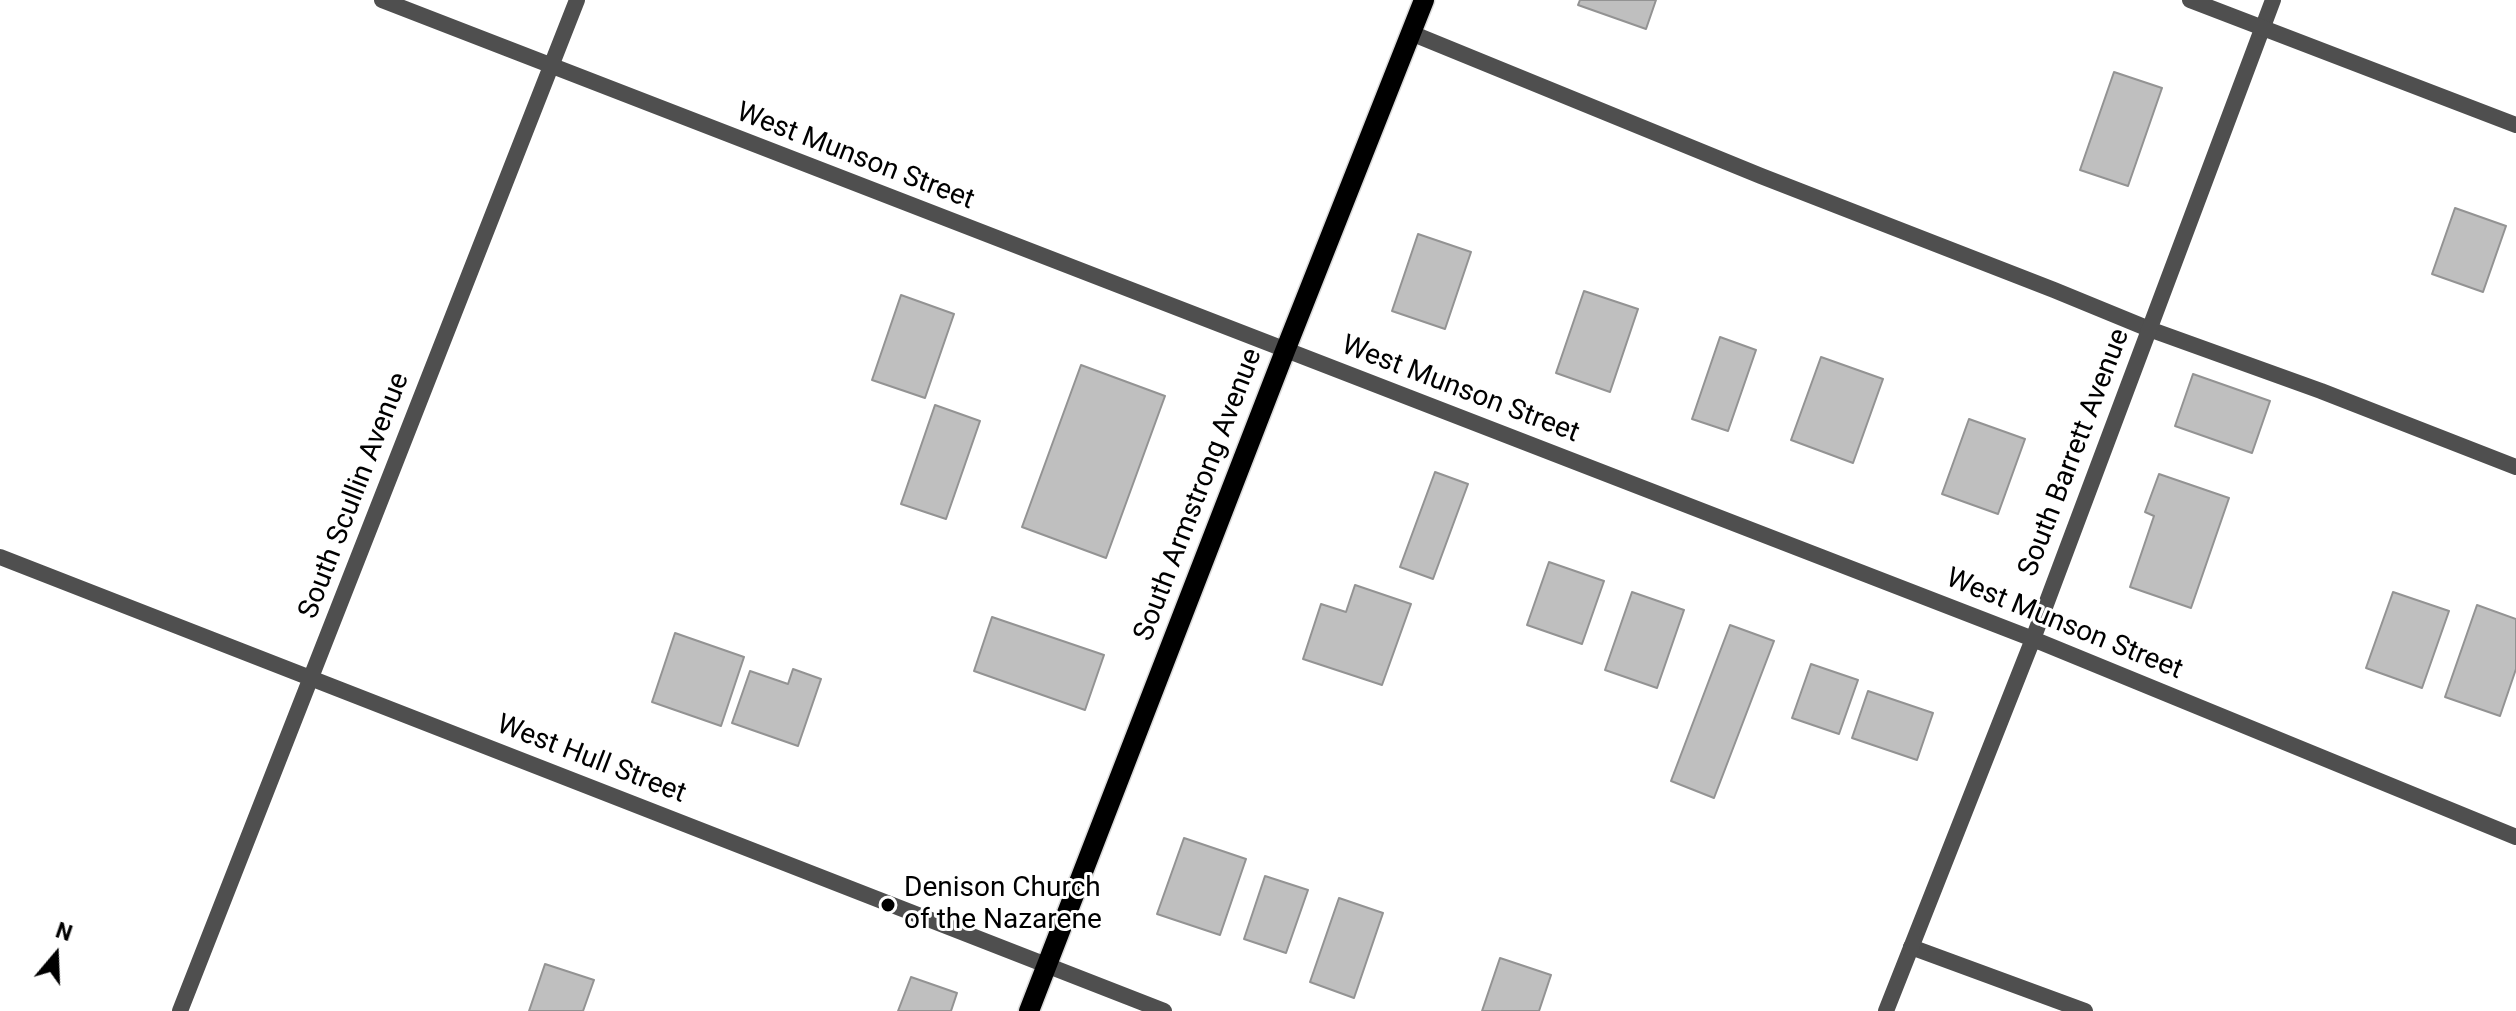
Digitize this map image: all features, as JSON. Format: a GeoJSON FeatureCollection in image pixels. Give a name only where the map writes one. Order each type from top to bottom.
{"type":"FeatureCollection","features":[{"type":"Feature","properties":{"kind":"main road","name":"South Armstrong Avenue"},"geometry":{"type":"LineString","coordinates":[[1029,1011],[1424,0]]}},
{"type":"Feature","properties":{"kind":"street","name":"West Munson Street"},"geometry":{"type":"LineString","coordinates":[[382,0],[2033,639],[2516,837]]}},
{"type":"Feature","properties":{"kind":"street","name":"South Scullin Avenue"},"geometry":{"type":"LineString","coordinates":[[180,1011],[577,0]]}},
{"type":"Feature","properties":{"kind":"street"},"geometry":{"type":"LineString","coordinates":[[2190,0],[2516,125]]}},
{"type":"Feature","properties":{"kind":"street","name":"South Barrett Avenue"},"geometry":{"type":"LineString","coordinates":[[1886,1011],[2033,639],[2273,0]]}},
{"type":"Feature","properties":{"kind":"street"},"geometry":{"type":"LineString","coordinates":[[1411,33],[1761,176],[2149,329],[2321,391],[2516,467]]}},
{"type":"Feature","properties":{"kind":"street","name":"West Hull Street"},"geometry":{"type":"LineString","coordinates":[[0,557],[1164,1011]]}},
{"type":"Feature","properties":{"kind":"street"},"geometry":{"type":"LineString","coordinates":[[1911,947],[2085,1011]]}},
{"type":"Feature","properties":{"kind":"building"},"geometry":{"type":"Polygon","coordinates":[[[1580,0],[1656,0],[1646,29],[1578,5],[1580,0]]]}},
{"type":"Feature","properties":{"kind":"building"},"geometry":{"type":"Polygon","coordinates":[[[2114,72],[2162,88],[2128,186],[2080,170],[2114,72]]]}},
{"type":"Feature","properties":{"kind":"building"},"geometry":{"type":"Polygon","coordinates":[[[2455,208],[2506,226],[2483,292],[2432,274],[2455,208]]]}},
{"type":"Feature","properties":{"kind":"building"},"geometry":{"type":"Polygon","coordinates":[[[1418,234],[1471,252],[1445,329],[1392,311],[1418,234]]]}},
{"type":"Feature","properties":{"kind":"building"},"geometry":{"type":"Polygon","coordinates":[[[1584,291],[1638,309],[1610,392],[1556,373],[1584,291]]]}},
{"type":"Feature","properties":{"kind":"building"},"geometry":{"type":"Polygon","coordinates":[[[901,295],[954,314],[925,398],[872,380],[901,295]]]}},
{"type":"Feature","properties":{"kind":"building"},"geometry":{"type":"Polygon","coordinates":[[[1720,337],[1756,350],[1728,431],[1692,419],[1720,337]]]}},
{"type":"Feature","properties":{"kind":"building"},"geometry":{"type":"Polygon","coordinates":[[[1821,357],[1883,379],[1853,463],[1791,440],[1821,357]]]}},
{"type":"Feature","properties":{"kind":"building"},"geometry":{"type":"Polygon","coordinates":[[[1081,365],[1165,396],[1106,558],[1022,527],[1081,365]]]}},
{"type":"Feature","properties":{"kind":"building"},"geometry":{"type":"Polygon","coordinates":[[[2193,374],[2270,401],[2252,453],[2175,426],[2193,374]]]}},
{"type":"Feature","properties":{"kind":"building"},"geometry":{"type":"Polygon","coordinates":[[[935,405],[980,421],[946,519],[901,504],[935,405]]]}},
{"type":"Feature","properties":{"kind":"building"},"geometry":{"type":"Polygon","coordinates":[[[1969,419],[2025,439],[1998,514],[1942,494],[1969,419]]]}},
{"type":"Feature","properties":{"kind":"building"},"geometry":{"type":"Polygon","coordinates":[[[1435,472],[1468,484],[1433,579],[1400,567],[1435,472]]]}},
{"type":"Feature","properties":{"kind":"building"},"geometry":{"type":"Polygon","coordinates":[[[2159,474],[2229,498],[2191,608],[2130,587],[2154,516],[2145,512],[2159,474]]]}},
{"type":"Feature","properties":{"kind":"building"},"geometry":{"type":"Polygon","coordinates":[[[1549,562],[1604,581],[1582,644],[1527,625],[1549,562]]]}},
{"type":"Feature","properties":{"kind":"building"},"geometry":{"type":"Polygon","coordinates":[[[1355,585],[1411,604],[1382,685],[1303,659],[1321,604],[1346,612],[1355,585]]]}},
{"type":"Feature","properties":{"kind":"building"},"geometry":{"type":"Polygon","coordinates":[[[1632,592],[1684,610],[1657,688],[1605,670],[1632,592]]]}},
{"type":"Feature","properties":{"kind":"building"},"geometry":{"type":"Polygon","coordinates":[[[2393,592],[2449,611],[2422,688],[2366,668],[2393,592]]]}},
{"type":"Feature","properties":{"kind":"building"},"geometry":{"type":"Polygon","coordinates":[[[2477,605],[2516,619],[2516,669],[2500,716],[2445,697],[2477,605]]]}},
{"type":"Feature","properties":{"kind":"building"},"geometry":{"type":"Polygon","coordinates":[[[992,617],[1104,655],[1085,710],[974,671],[992,617]]]}},
{"type":"Feature","properties":{"kind":"building"},"geometry":{"type":"Polygon","coordinates":[[[1730,625],[1774,641],[1714,798],[1671,781],[1730,625]]]}},
{"type":"Feature","properties":{"kind":"building"},"geometry":{"type":"Polygon","coordinates":[[[675,633],[744,657],[721,726],[652,702],[675,633]]]}},
{"type":"Feature","properties":{"kind":"building"},"geometry":{"type":"Polygon","coordinates":[[[1811,664],[1858,680],[1839,734],[1792,718],[1811,664]]]}},
{"type":"Feature","properties":{"kind":"building"},"geometry":{"type":"Polygon","coordinates":[[[793,669],[821,679],[798,746],[732,723],[750,671],[788,684],[793,669]]]}},
{"type":"Feature","properties":{"kind":"building"},"geometry":{"type":"Polygon","coordinates":[[[1868,691],[1933,713],[1917,760],[1852,738],[1868,691]]]}},
{"type":"Feature","properties":{"kind":"building"},"geometry":{"type":"Polygon","coordinates":[[[1184,838],[1246,859],[1220,935],[1157,914],[1184,838]]]}},
{"type":"Feature","properties":{"kind":"building"},"geometry":{"type":"Polygon","coordinates":[[[1265,876],[1308,890],[1286,953],[1244,939],[1265,876]]]}},
{"type":"Feature","properties":{"kind":"building"},"geometry":{"type":"Polygon","coordinates":[[[1339,898],[1383,913],[1354,998],[1310,982],[1339,898]]]}},
{"type":"Feature","properties":{"kind":"building"},"geometry":{"type":"Polygon","coordinates":[[[1500,958],[1551,975],[1539,1011],[1482,1011],[1500,958]]]}},
{"type":"Feature","properties":{"kind":"building"},"geometry":{"type":"Polygon","coordinates":[[[545,964],[594,980],[583,1011],[529,1011],[545,964]]]}},
{"type":"Feature","properties":{"kind":"building"},"geometry":{"type":"Polygon","coordinates":[[[911,977],[957,993],[951,1011],[898,1011],[911,977]]]}},
{"type":"Feature","properties":{"kind":"place","name":"Denison Church of the Nazarene"},"geometry":{"type":"Point","coordinates":[888,905]}}]}
